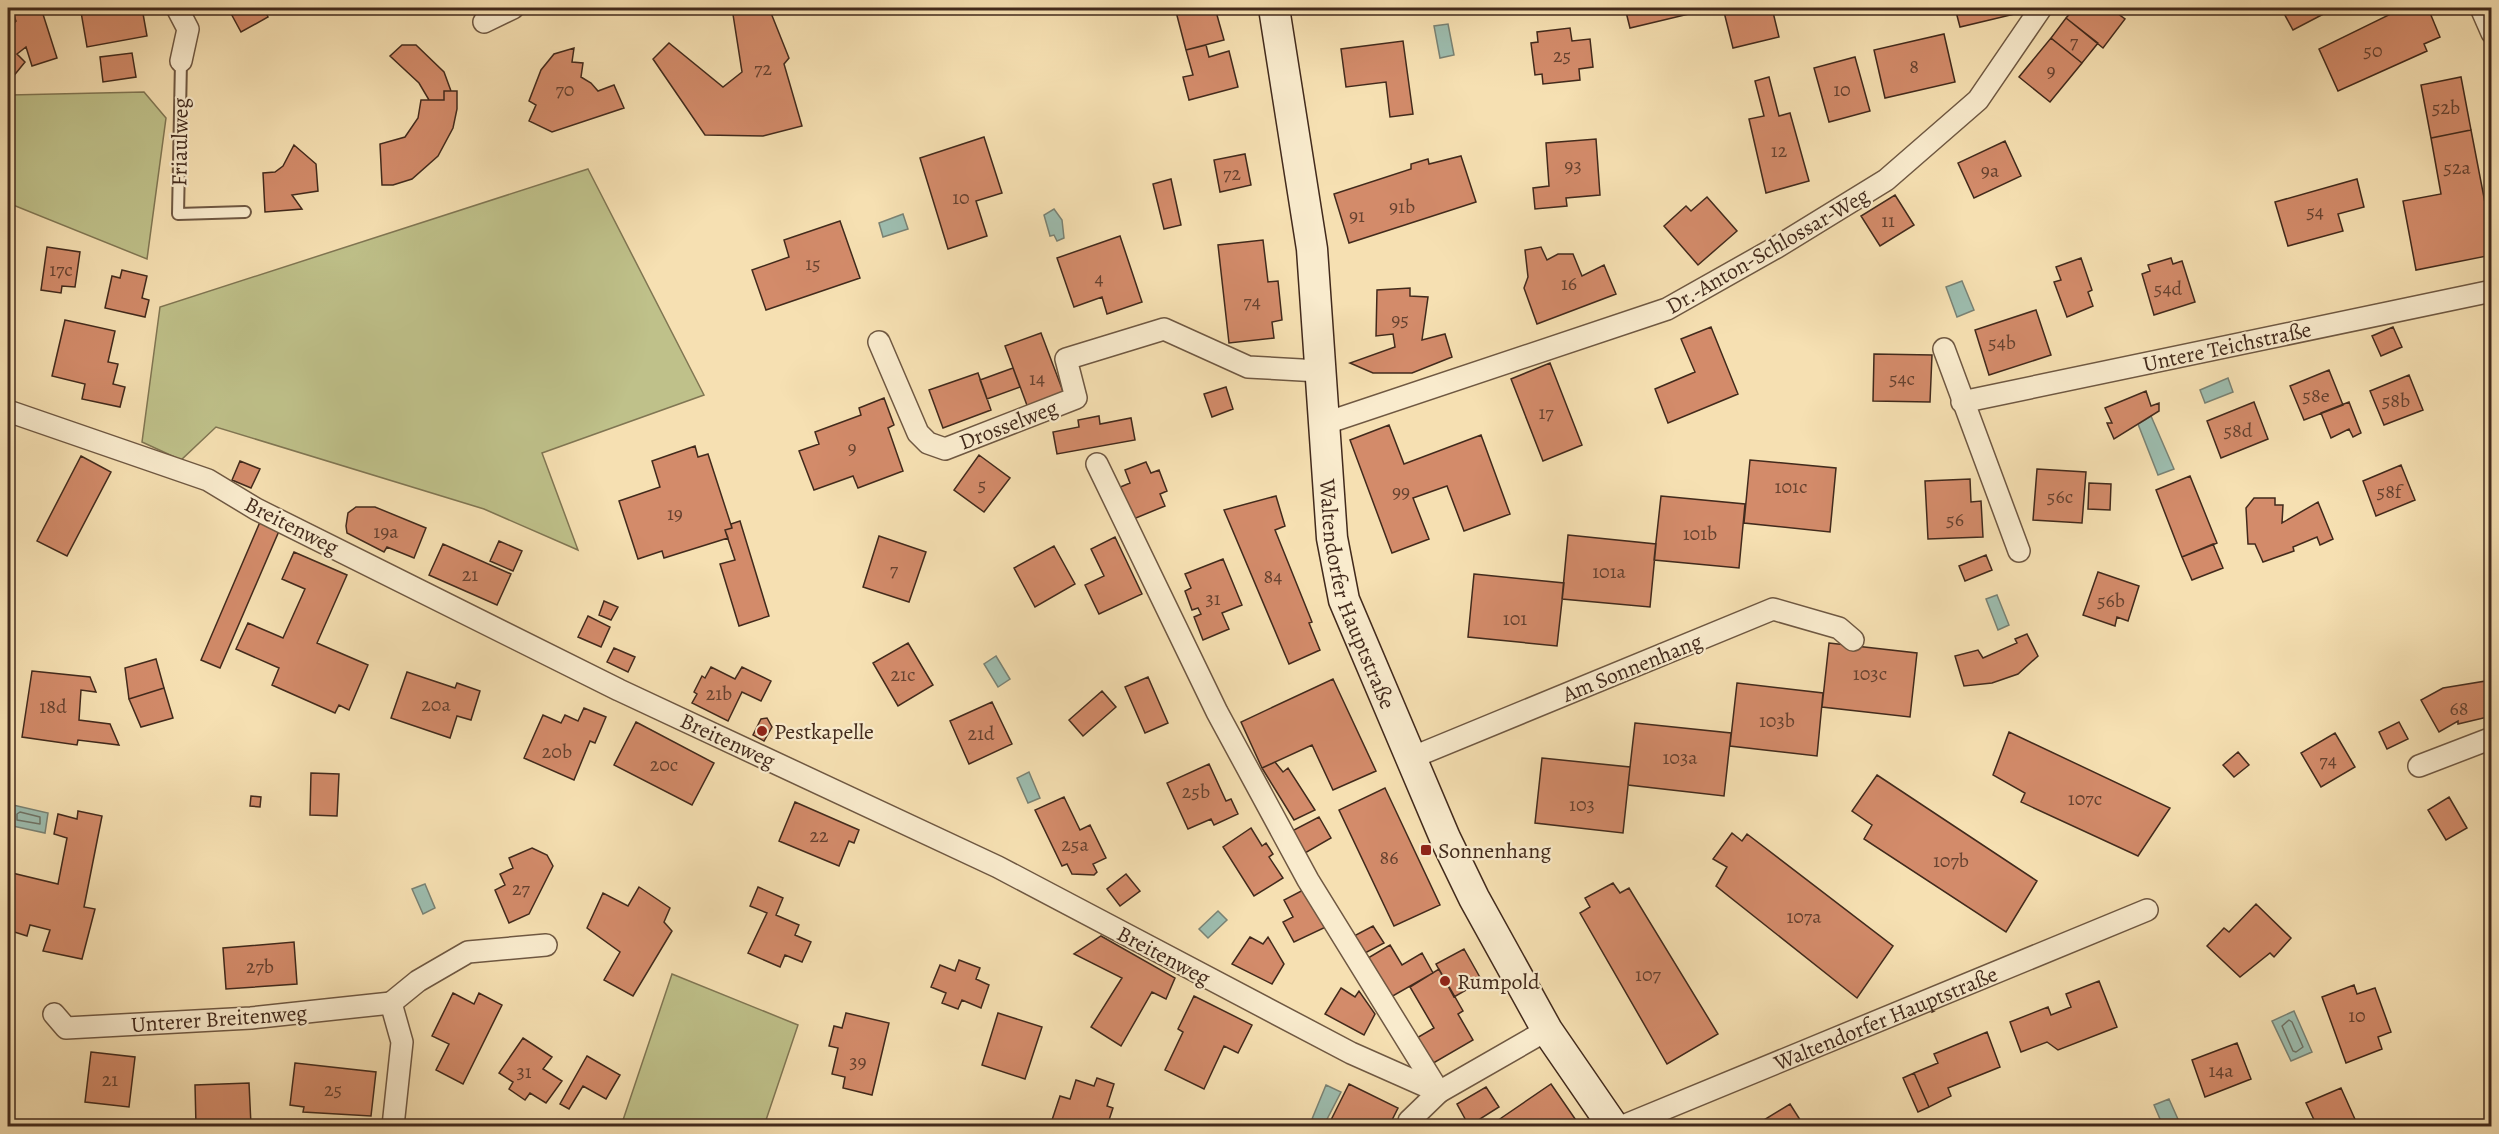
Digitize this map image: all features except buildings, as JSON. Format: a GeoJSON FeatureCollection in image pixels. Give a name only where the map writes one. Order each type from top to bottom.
{"type":"FeatureCollection","features":[{"type":"Feature","properties":{"kind":"main road","name":"Waltendorfer Hauptstraße"},"geometry":{"type":"LineString","coordinates":[[1274,8],[1312,249],[1332,538],[1344,600],[1474,898],[1547,1030],[1613,1126]]}},
{"type":"Feature","properties":{"kind":"street","name":"Friaulweg"},"geometry":{"type":"LineString","coordinates":[[177,8],[188,29],[181,61]]}},
{"type":"Feature","properties":{"kind":"street"},"geometry":{"type":"LineString","coordinates":[[484,22],[513,8]]}},
{"type":"Feature","properties":{"kind":"street","name":"Dr.-Anton-Schlossar-Weg"},"geometry":{"type":"LineString","coordinates":[[1323,424],[1667,309],[1777,247],[1886,180],[1978,100],[2041,8]]}},
{"type":"Feature","properties":{"kind":"street"},"geometry":{"type":"LineString","coordinates":[[2481,8],[2492,33]]}},
{"type":"Feature","properties":{"kind":"street","name":"Untere Teichstraße"},"geometry":{"type":"LineString","coordinates":[[1962,402],[2492,291]]}},
{"type":"Feature","properties":{"kind":"street","name":"Drosselweg"},"geometry":{"type":"LineString","coordinates":[[879,342],[918,433],[928,443],[945,449],[1076,398],[1066,359],[1164,329],[1248,367],[1319,371]]}},
{"type":"Feature","properties":{"kind":"street"},"geometry":{"type":"LineString","coordinates":[[1944,349],[2019,551]]}},
{"type":"Feature","properties":{"kind":"street","name":"Breitenweg"},"geometry":{"type":"LineString","coordinates":[[8,411],[208,480],[256,509],[620,690],[998,867],[1351,1053],[1439,1092]]}},
{"type":"Feature","properties":{"kind":"street"},"geometry":{"type":"LineString","coordinates":[[1097,464],[1234,743],[1308,880],[1439,1092]]}},
{"type":"Feature","properties":{"kind":"street","name":"Am Sonnenhang"},"geometry":{"type":"LineString","coordinates":[[1411,758],[1773,609],[1839,628],[1853,640]]}},
{"type":"Feature","properties":{"kind":"street"},"geometry":{"type":"LineString","coordinates":[[2419,766],[2492,738]]}},
{"type":"Feature","properties":{"kind":"street","name":"Waltendorfer Hauptstraße"},"geometry":{"type":"LineString","coordinates":[[1623,1126],[2147,910]]}},
{"type":"Feature","properties":{"kind":"street"},"geometry":{"type":"LineString","coordinates":[[393,1126],[402,1042],[391,1003],[418,981],[468,952],[546,945]]}},
{"type":"Feature","properties":{"kind":"street","name":"Unterer Breitenweg"},"geometry":{"type":"LineString","coordinates":[[54,1014],[66,1028],[251,1017],[391,1003]]}},
{"type":"Feature","properties":{"kind":"street"},"geometry":{"type":"LineString","coordinates":[[1408,1126],[1409,1121],[1439,1092],[1547,1030]]}},
{"type":"Feature","properties":{"kind":"lane","name":"Friaulweg"},"geometry":{"type":"LineString","coordinates":[[181,61],[178,214],[245,212]]}},
{"type":"Feature","properties":{"kind":"green space"},"geometry":{"type":"Polygon","coordinates":[[[144,92],[166,118],[147,259],[8,203],[8,93],[10,95],[144,92]]]}},
{"type":"Feature","properties":{"kind":"green space"},"geometry":{"type":"Polygon","coordinates":[[[588,169],[704,395],[542,453],[578,550],[484,509],[216,427],[181,460],[142,442],[160,307],[588,169]]]}},
{"type":"Feature","properties":{"kind":"green space"},"geometry":{"type":"Polygon","coordinates":[[[672,974],[798,1025],[764,1126],[621,1126],[672,974]]]}},
{"type":"Feature","properties":{"kind":"water"},"geometry":{"type":"Polygon","coordinates":[[[1448,24],[1454,55],[1440,58],[1434,26],[1448,24]]]}},
{"type":"Feature","properties":{"kind":"water"},"geometry":{"type":"Polygon","coordinates":[[[1054,209],[1062,220],[1064,238],[1057,241],[1054,235],[1050,236],[1044,215],[1054,209]]]}},
{"type":"Feature","properties":{"kind":"water"},"geometry":{"type":"Polygon","coordinates":[[[903,214],[908,229],[883,237],[879,223],[903,214]]]}},
{"type":"Feature","properties":{"kind":"water"},"geometry":{"type":"Polygon","coordinates":[[[1962,281],[1974,310],[1957,317],[1946,287],[1962,281]]]}},
{"type":"Feature","properties":{"kind":"water"},"geometry":{"type":"Polygon","coordinates":[[[2228,378],[2233,392],[2205,403],[2200,390],[2228,378]]]}},
{"type":"Feature","properties":{"kind":"water"},"geometry":{"type":"Polygon","coordinates":[[[2151,416],[2174,469],[2158,475],[2138,424],[2151,416]]]}},
{"type":"Feature","properties":{"kind":"water"},"geometry":{"type":"Polygon","coordinates":[[[1997,595],[2009,625],[1998,630],[1986,599],[1997,595]]]}},
{"type":"Feature","properties":{"kind":"water"},"geometry":{"type":"Polygon","coordinates":[[[996,656],[1010,679],[998,687],[984,664],[996,656]]]}},
{"type":"Feature","properties":{"kind":"water"},"geometry":{"type":"Polygon","coordinates":[[[1029,772],[1040,798],[1028,803],[1017,778],[1029,772]]]}},
{"type":"Feature","properties":{"kind":"water"},"geometry":{"type":"Polygon","coordinates":[[[13,805],[48,813],[45,833],[8,825],[13,805]]]}},
{"type":"Feature","properties":{"kind":"water"},"geometry":{"type":"Polygon","coordinates":[[[425,884],[435,908],[423,914],[412,889],[425,884]]]}},
{"type":"Feature","properties":{"kind":"water"},"geometry":{"type":"Polygon","coordinates":[[[1218,911],[1227,920],[1208,938],[1199,929],[1218,911]]]}},
{"type":"Feature","properties":{"kind":"water"},"geometry":{"type":"Polygon","coordinates":[[[2294,1011],[2312,1052],[2291,1061],[2272,1021],[2294,1011]]]}},
{"type":"Feature","properties":{"kind":"water"},"geometry":{"type":"Polygon","coordinates":[[[1326,1085],[1341,1092],[1325,1123],[1312,1119],[1326,1085]]]}},
{"type":"Feature","properties":{"kind":"water"},"geometry":{"type":"Polygon","coordinates":[[[2169,1099],[2181,1126],[2163,1126],[2154,1105],[2169,1099]]]}},
{"type":"Feature","properties":{"kind":"place","name":"Pestkapelle"},"geometry":{"type":"Point","coordinates":[762,731]}},
{"type":"Feature","properties":{"kind":"place","name":"Sonnenhang"},"geometry":{"type":"Point","coordinates":[1426,850]}},
{"type":"Feature","properties":{"kind":"place","name":"Rumpold"},"geometry":{"type":"Point","coordinates":[1445,981]}}]}
